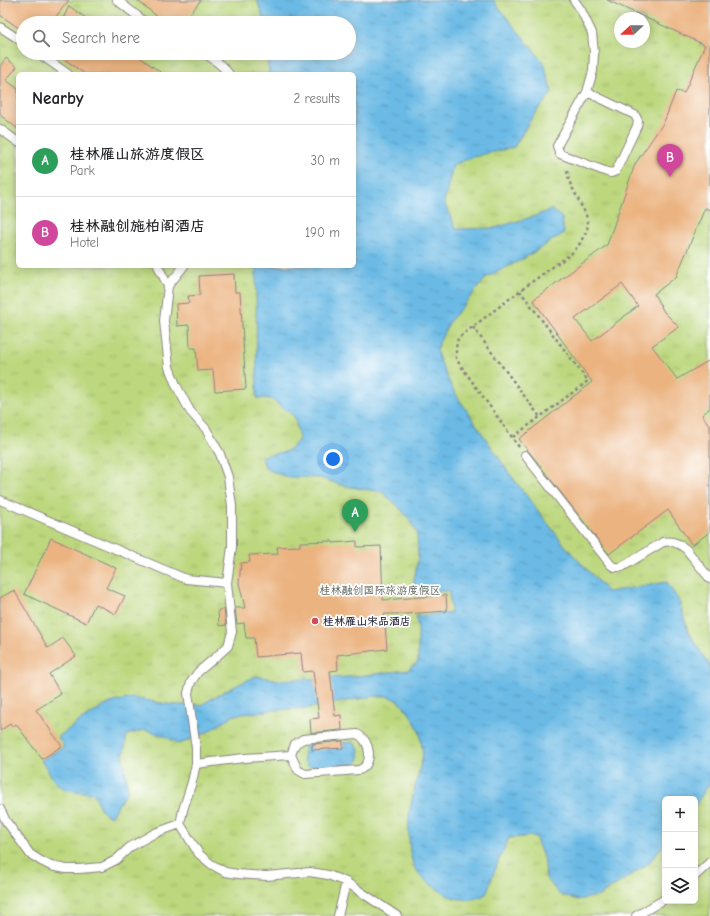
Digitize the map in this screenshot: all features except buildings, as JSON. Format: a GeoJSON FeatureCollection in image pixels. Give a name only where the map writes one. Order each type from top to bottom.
{"type":"FeatureCollection","features":[{"type":"Feature","properties":{"kind":"lane"},"geometry":{"type":"LineString","coordinates":[[117,0],[137,16]]}},
{"type":"Feature","properties":{"kind":"lane"},"geometry":{"type":"LineString","coordinates":[[574,0],[581,10],[592,33],[594,53],[593,71],[587,92],[557,146],[560,154],[613,173],[616,171],[638,121],[634,115],[587,92]]}},
{"type":"Feature","properties":{"kind":"lane"},"geometry":{"type":"LineString","coordinates":[[0,27],[16,37]]}},
{"type":"Feature","properties":{"kind":"lane"},"geometry":{"type":"LineString","coordinates":[[48,60],[65,72]]}},
{"type":"Feature","properties":{"kind":"lane"},"geometry":{"type":"LineString","coordinates":[[215,60],[228,72]]}},
{"type":"Feature","properties":{"kind":"lane"},"geometry":{"type":"LineString","coordinates":[[0,129],[16,141]]}},
{"type":"Feature","properties":{"kind":"lane"},"geometry":{"type":"LineString","coordinates":[[159,268],[168,286]]}},
{"type":"Feature","properties":{"kind":"lane"},"geometry":{"type":"LineString","coordinates":[[182,268],[168,286],[164,321],[169,367],[176,385],[190,411],[206,429],[220,454],[228,477],[232,506],[232,547],[227,583],[232,632],[228,646],[198,672],[190,682],[188,693],[196,748],[196,764],[180,824],[199,854],[211,864],[225,872],[266,876],[310,872],[328,875],[346,882],[397,916]]}},
{"type":"Feature","properties":{"kind":"lane"},"geometry":{"type":"LineString","coordinates":[[525,455],[611,565],[614,567],[622,567],[663,542],[668,541],[682,545],[710,579]]}},
{"type":"Feature","properties":{"kind":"lane"},"geometry":{"type":"LineString","coordinates":[[0,500],[186,579],[227,583]]}},
{"type":"Feature","properties":{"kind":"lane"},"geometry":{"type":"LineString","coordinates":[[357,734],[361,736],[368,746],[369,760],[364,767],[359,770],[305,774],[298,770],[291,755],[295,744],[302,738],[357,734]]}},
{"type":"Feature","properties":{"kind":"lane"},"geometry":{"type":"LineString","coordinates":[[196,764],[244,758],[291,755]]}},
{"type":"Feature","properties":{"kind":"lane"},"geometry":{"type":"LineString","coordinates":[[0,808],[6,821],[30,854],[51,866],[66,868],[85,869],[102,867],[116,860],[130,847],[155,833],[180,824]]}},
{"type":"Feature","properties":{"kind":"lane"},"geometry":{"type":"LineString","coordinates":[[698,873],[710,862]]}},
{"type":"Feature","properties":{"kind":"lane"},"geometry":{"type":"LineString","coordinates":[[338,916],[346,882]]}},
{"type":"Feature","properties":{"kind":"lane"},"geometry":{"type":"LineString","coordinates":[[636,916],[662,901]]}},
{"type":"Feature","properties":{"kind":"path"},"geometry":{"type":"LineString","coordinates":[[525,455],[456,358],[456,348],[458,338],[571,254],[579,245],[587,230],[588,223],[586,215],[569,181],[568,171],[574,159]]}},
{"type":"Feature","properties":{"kind":"path"},"geometry":{"type":"LineString","coordinates":[[513,437],[588,380],[520,291]]}},
{"type":"Feature","properties":{"kind":"path"},"geometry":{"type":"LineString","coordinates":[[472,327],[540,417]]}},
{"type":"Feature","properties":{"kind":"green space","name":"桂林融创国际旅游度假区"},"geometry":{"type":"Polygon","coordinates":[[[0,0],[710,0],[710,916],[0,916],[0,0]]]}},
{"type":"Feature","properties":{"kind":"water"},"geometry":{"type":"Polygon","coordinates":[[[257,0],[494,0],[544,63],[552,93],[533,116],[514,147],[473,157],[453,165],[444,202],[456,229],[495,228],[535,216],[552,209],[562,218],[564,233],[523,259],[487,277],[450,321],[439,343],[437,351],[453,390],[509,473],[566,547],[608,592],[667,582],[679,601],[688,631],[710,667],[710,782],[698,801],[698,796],[662,796],[662,847],[648,864],[599,896],[578,900],[560,895],[546,878],[545,863],[535,836],[509,838],[486,894],[481,897],[458,899],[452,897],[442,892],[424,878],[412,862],[409,828],[409,814],[423,755],[420,734],[412,717],[406,709],[399,701],[387,696],[375,696],[308,708],[274,710],[234,715],[206,733],[179,744],[165,736],[145,730],[127,735],[123,758],[128,790],[110,817],[101,810],[94,793],[66,790],[55,782],[41,760],[64,747],[58,737],[81,720],[110,703],[132,698],[173,705],[201,705],[256,676],[280,680],[349,677],[408,670],[418,662],[418,629],[416,616],[451,613],[449,591],[412,592],[418,557],[417,533],[410,520],[398,506],[382,492],[345,486],[320,478],[288,477],[266,469],[261,456],[285,452],[293,447],[299,439],[295,417],[271,399],[257,398],[255,268],[356,268],[356,72],[269,72],[268,60],[356,60],[356,16],[263,16],[257,0]]]}},
{"type":"Feature","properties":{"kind":"water"},"geometry":{"type":"Polygon","coordinates":[[[353,742],[357,746],[359,753],[358,761],[354,764],[310,767],[305,763],[303,755],[306,746],[353,742]]]}},
{"type":"Feature","properties":{"kind":"place","name":"桂林融创施柏阁酒店"},"geometry":{"type":"Point","coordinates":[670,177]}},
{"type":"Feature","properties":{"kind":"place","name":"桂林雁山旅游度假区"},"geometry":{"type":"Point","coordinates":[355,532]}},
{"type":"Feature","properties":{"kind":"place","name":"桂林雁山宋品酒店"},"geometry":{"type":"Point","coordinates":[315,621]}}]}
